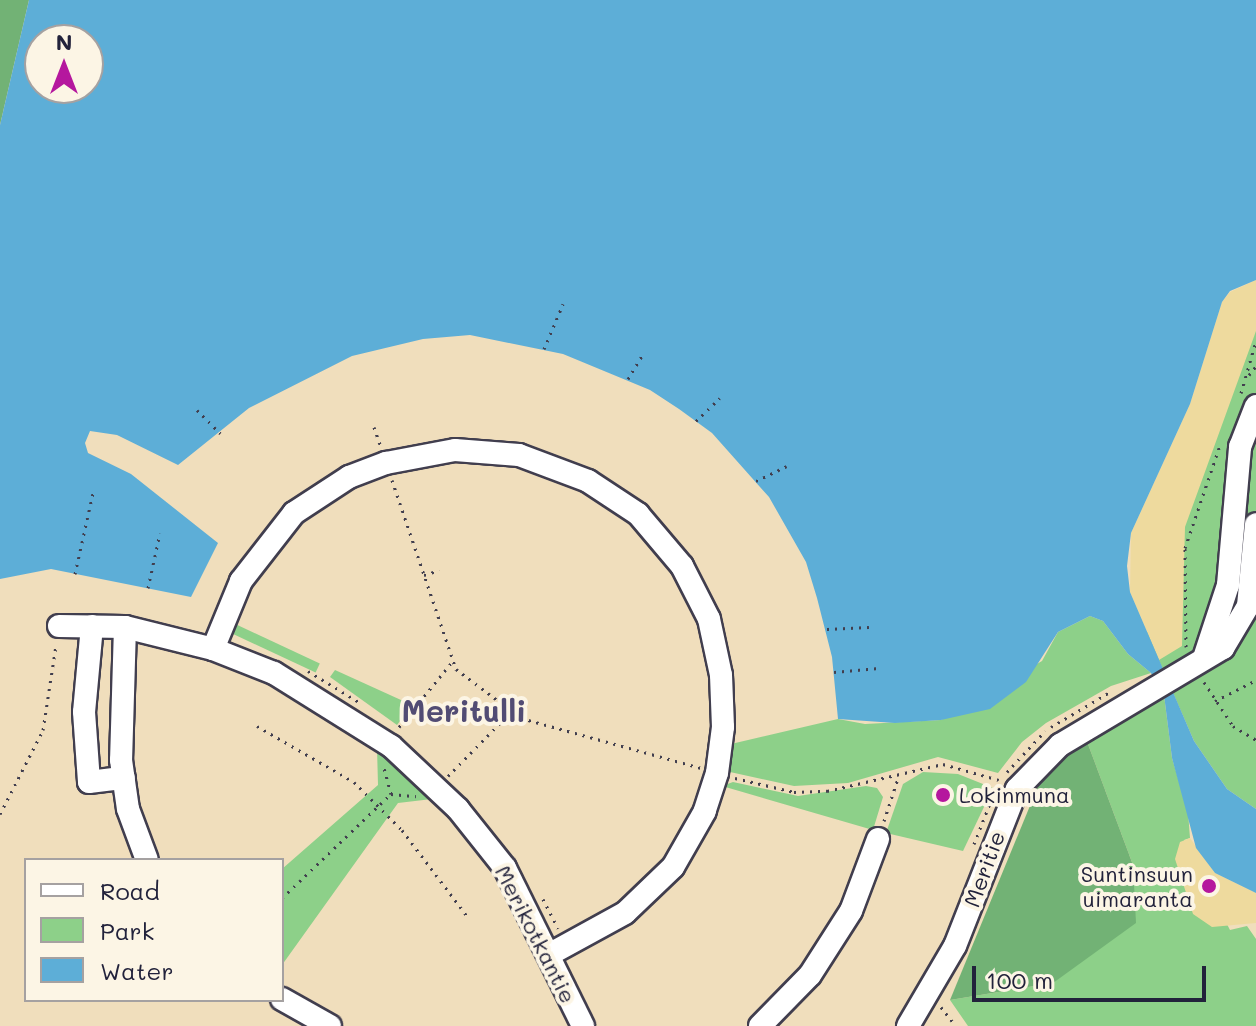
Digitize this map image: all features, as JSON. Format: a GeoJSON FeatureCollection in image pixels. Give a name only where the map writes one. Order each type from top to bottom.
{"type":"FeatureCollection","features":[{"type":"Feature","properties":{"kind":"street"},"geometry":{"type":"LineString","coordinates":[[1190,661],[1226,595],[1246,405]]}},
{"type":"Feature","properties":{"kind":"street"},"geometry":{"type":"LineString","coordinates":[[213,649],[241,581],[294,513],[349,477],[386,463],[455,450],[519,455],[588,481],[638,514],[682,566],[709,619],[721,675],[723,727],[717,773],[705,811],[673,867],[625,913],[558,950]]}},
{"type":"Feature","properties":{"kind":"street","name":"Meritie"},"geometry":{"type":"LineString","coordinates":[[908,1026],[930,992],[973,904],[1017,789],[1060,745],[1234,636],[1248,606],[1256,524]]}},
{"type":"Feature","properties":{"kind":"street","name":"Merikotkantie"},"geometry":{"type":"LineString","coordinates":[[59,626],[125,627],[213,649],[274,673],[396,733],[447,780],[558,950],[583,1026]]}},
{"type":"Feature","properties":{"kind":"street"},"geometry":{"type":"LineString","coordinates":[[92,626],[84,712],[89,782],[124,778]]}},
{"type":"Feature","properties":{"kind":"street"},"geometry":{"type":"LineString","coordinates":[[125,627],[120,724],[124,778],[128,809],[146,858]]}},
{"type":"Feature","properties":{"kind":"street"},"geometry":{"type":"LineString","coordinates":[[760,1026],[810,975],[851,911],[878,839]]}},
{"type":"Feature","properties":{"kind":"street"},"geometry":{"type":"LineString","coordinates":[[284,1000],[330,1026]]}},
{"type":"Feature","properties":{"kind":"path"},"geometry":{"type":"LineString","coordinates":[[544,349],[563,304]]}},
{"type":"Feature","properties":{"kind":"path"},"geometry":{"type":"LineString","coordinates":[[1246,405],[1247,378],[1256,341]]}},
{"type":"Feature","properties":{"kind":"path"},"geometry":{"type":"LineString","coordinates":[[628,379],[643,354]]}},
{"type":"Feature","properties":{"kind":"path"},"geometry":{"type":"LineString","coordinates":[[1247,378],[1256,366]]}},
{"type":"Feature","properties":{"kind":"path"},"geometry":{"type":"LineString","coordinates":[[696,421],[720,398]]}},
{"type":"Feature","properties":{"kind":"path"},"geometry":{"type":"LineString","coordinates":[[197,410],[220,433]]}},
{"type":"Feature","properties":{"kind":"path"},"geometry":{"type":"LineString","coordinates":[[374,427],[452,662],[510,713],[794,792],[827,791],[943,764],[971,768],[1017,789]]}},
{"type":"Feature","properties":{"kind":"path"},"geometry":{"type":"LineString","coordinates":[[1221,443],[1187,538],[1190,661],[1233,726],[1256,740]]}},
{"type":"Feature","properties":{"kind":"path"},"geometry":{"type":"LineString","coordinates":[[756,481],[787,466]]}},
{"type":"Feature","properties":{"kind":"path"},"geometry":{"type":"LineString","coordinates":[[75,574],[93,493]]}},
{"type":"Feature","properties":{"kind":"path"},"geometry":{"type":"LineString","coordinates":[[148,588],[160,533]]}},
{"type":"Feature","properties":{"kind":"path"},"geometry":{"type":"LineString","coordinates":[[422,576],[439,570]]}},
{"type":"Feature","properties":{"kind":"path"},"geometry":{"type":"LineString","coordinates":[[0,814],[43,730],[59,626]]}},
{"type":"Feature","properties":{"kind":"path"},"geometry":{"type":"LineString","coordinates":[[827,629],[869,627]]}},
{"type":"Feature","properties":{"kind":"path"},"geometry":{"type":"LineString","coordinates":[[284,896],[391,794],[384,766],[396,733],[452,662]]}},
{"type":"Feature","properties":{"kind":"path"},"geometry":{"type":"LineString","coordinates":[[300,666],[371,710]]}},
{"type":"Feature","properties":{"kind":"path"},"geometry":{"type":"LineString","coordinates":[[834,672],[879,668]]}},
{"type":"Feature","properties":{"kind":"path"},"geometry":{"type":"LineString","coordinates":[[1215,701],[1256,680]]}},
{"type":"Feature","properties":{"kind":"path"},"geometry":{"type":"LineString","coordinates":[[447,780],[510,713]]}},
{"type":"Feature","properties":{"kind":"path"},"geometry":{"type":"LineString","coordinates":[[257,726],[354,782],[402,830],[467,916]]}},
{"type":"Feature","properties":{"kind":"path"},"geometry":{"type":"LineString","coordinates":[[878,839],[900,773]]}},
{"type":"Feature","properties":{"kind":"path"},"geometry":{"type":"LineString","coordinates":[[541,897],[558,950]]}},
{"type":"Feature","properties":{"kind":"path"},"geometry":{"type":"LineString","coordinates":[[930,992],[956,1026]]}},
{"type":"Feature","properties":{"kind":"green space"},"geometry":{"type":"Polygon","coordinates":[[[0,0],[29,0],[0,125],[0,0]]]}},
{"type":"Feature","properties":{"kind":"green space"},"geometry":{"type":"Polygon","coordinates":[[[1256,280],[1256,809],[1227,789],[1194,741],[1147,633],[1256,280]]]}},
{"type":"Feature","properties":{"kind":"green space"},"geometry":{"type":"Polygon","coordinates":[[[1090,616],[1103,621],[1128,654],[1151,673],[1111,686],[1046,723],[1022,742],[998,773],[938,757],[848,783],[794,786],[730,772],[731,744],[838,719],[865,724],[941,720],[1042,661],[1058,632],[1090,616]]]}},
{"type":"Feature","properties":{"kind":"green space"},"geometry":{"type":"Polygon","coordinates":[[[231,622],[320,663],[316,672],[227,631],[231,622]]]}},
{"type":"Feature","properties":{"kind":"green space"},"geometry":{"type":"Polygon","coordinates":[[[335,670],[412,705],[397,725],[330,677],[335,670]]]}},
{"type":"Feature","properties":{"kind":"green space"},"geometry":{"type":"Polygon","coordinates":[[[1164,695],[1172,758],[1188,812],[1190,838],[1184,840],[1230,930],[1247,926],[1256,939],[1256,1026],[968,1026],[950,1000],[1053,983],[1133,865],[1085,736],[1164,695]]]}},
{"type":"Feature","properties":{"kind":"green space"},"geometry":{"type":"Polygon","coordinates":[[[1085,736],[1133,865],[1136,923],[1053,983],[950,1000],[1041,779],[1085,736]]]}},
{"type":"Feature","properties":{"kind":"green space"},"geometry":{"type":"Polygon","coordinates":[[[377,748],[432,799],[398,803],[284,962],[284,867],[378,785],[377,748]]]}},
{"type":"Feature","properties":{"kind":"green space"},"geometry":{"type":"Polygon","coordinates":[[[923,772],[958,774],[993,788],[963,851],[886,833],[903,784],[923,772]]]}},
{"type":"Feature","properties":{"kind":"green space"},"geometry":{"type":"Polygon","coordinates":[[[733,782],[798,796],[866,786],[877,788],[883,797],[873,830],[722,786],[733,782]]]}},
{"type":"Feature","properties":{"kind":"sand"},"geometry":{"type":"Polygon","coordinates":[[[1256,280],[1256,331],[1185,527],[1182,646],[1159,660],[1130,592],[1131,533],[1190,404],[1222,302],[1230,292],[1256,280]]]}},
{"type":"Feature","properties":{"kind":"sand","name":"Suntinsuun uimaranta"},"geometry":{"type":"Polygon","coordinates":[[[1190,838],[1215,873],[1256,893],[1256,923],[1212,927],[1193,914],[1175,859],[1180,842],[1190,838]]]}},
{"type":"Feature","properties":{"kind":"water"},"geometry":{"type":"Polygon","coordinates":[[[29,0],[1256,0],[1256,280],[1230,291],[1222,302],[1190,404],[1131,533],[1127,566],[1130,592],[1194,741],[1227,789],[1256,809],[1256,893],[1215,873],[1196,848],[1172,758],[1164,695],[1151,673],[1128,654],[1103,621],[1090,616],[1058,632],[1026,682],[990,709],[941,720],[895,723],[838,719],[832,657],[806,562],[769,497],[712,433],[679,409],[650,390],[563,354],[470,335],[423,339],[352,356],[249,408],[178,465],[117,435],[90,431],[85,443],[88,453],[131,474],[218,543],[191,597],[51,569],[0,579],[0,125],[29,0]]]}},
{"type":"Feature","properties":{"kind":"place","name":"Lokinmuna"},"geometry":{"type":"Point","coordinates":[943,795]}},
{"type":"Feature","properties":{"kind":"place","name":"Suntinsuun uimaranta"},"geometry":{"type":"Point","coordinates":[1209,886]}},
{"type":"Feature","properties":{"kind":"district","name":"Meritulli"},"geometry":{"type":"Point","coordinates":[464,710]}}]}
